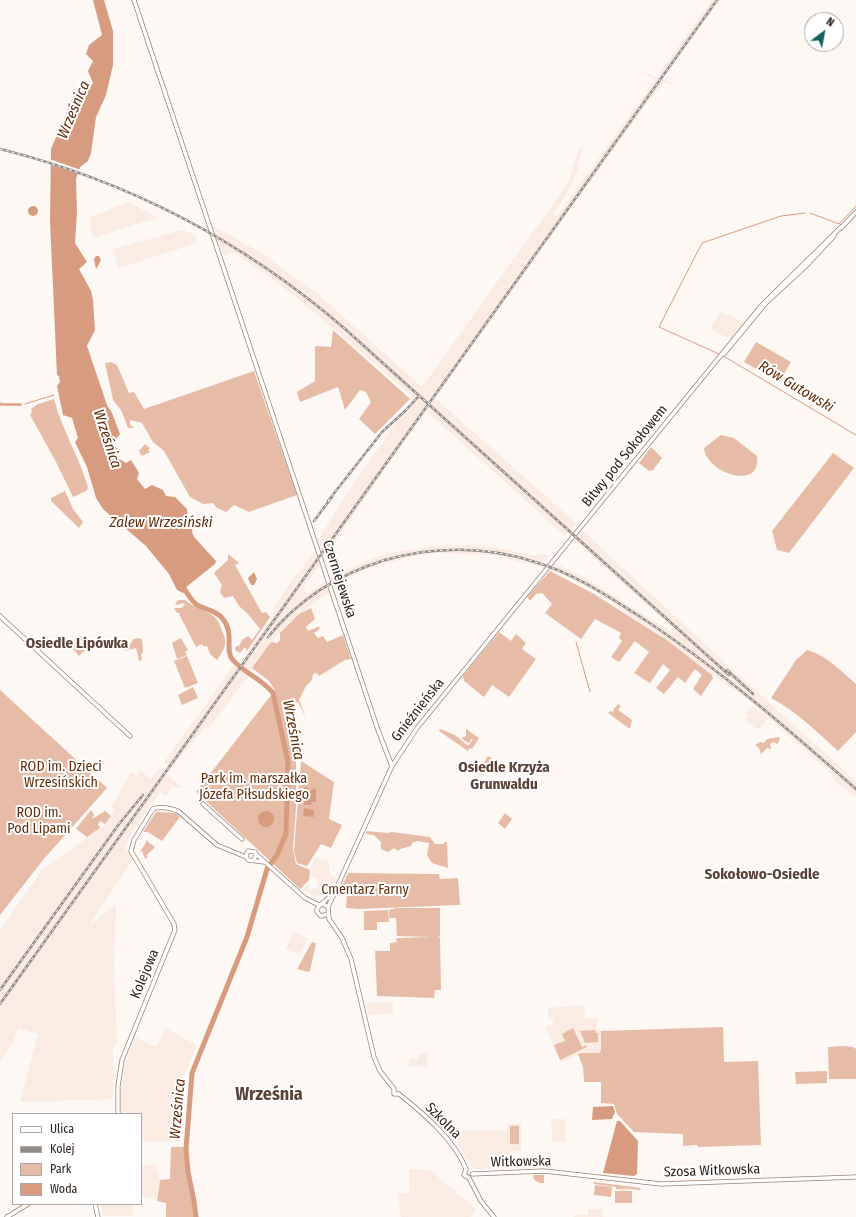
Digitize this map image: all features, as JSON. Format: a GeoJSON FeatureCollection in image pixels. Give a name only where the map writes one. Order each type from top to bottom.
{"type":"FeatureCollection","features":[{"type":"Feature","properties":{"kind":"street","name":"Czerniejewska"},"geometry":{"type":"LineString","coordinates":[[134,0],[387,757],[392,766]]}},
{"type":"Feature","properties":{"kind":"street","name":"Bitwy pod Sokołowem"},"geometry":{"type":"LineString","coordinates":[[549,566],[718,359],[771,298],[805,267],[856,212]]}},
{"type":"Feature","properties":{"kind":"street","name":"Gnieźnieńska"},"geometry":{"type":"LineString","coordinates":[[328,907],[392,766],[417,728],[549,566]]}},
{"type":"Feature","properties":{"kind":"street"},"geometry":{"type":"LineString","coordinates":[[0,616],[130,736]]}},
{"type":"Feature","properties":{"kind":"street"},"geometry":{"type":"LineString","coordinates":[[203,804],[242,839]]}},
{"type":"Feature","properties":{"kind":"street","name":"Kolejowa"},"geometry":{"type":"LineString","coordinates":[[118,1113],[118,1086],[122,1060],[175,930],[172,920],[131,851],[134,840],[153,809],[159,808],[178,811],[217,845],[235,854],[246,855]]}},
{"type":"Feature","properties":{"kind":"street"},"geometry":{"type":"LineString","coordinates":[[267,863],[254,860],[249,861],[246,855],[252,850],[267,863],[278,873],[306,899],[317,909],[318,914],[326,915],[328,907],[306,899]]}},
{"type":"Feature","properties":{"kind":"street"},"geometry":{"type":"LineString","coordinates":[[254,860],[256,854]]}},
{"type":"Feature","properties":{"kind":"street","name":"Gnieźnieńska"},"geometry":{"type":"LineString","coordinates":[[317,909],[337,888]]}},
{"type":"Feature","properties":{"kind":"street","name":"Szkolna"},"geometry":{"type":"LineString","coordinates":[[326,915],[342,938],[351,958],[374,1057],[380,1071],[394,1089],[399,1090],[399,1094],[448,1140],[457,1151],[466,1169],[464,1175],[469,1178]]}},
{"type":"Feature","properties":{"kind":"street"},"geometry":{"type":"LineString","coordinates":[[466,1169],[471,1170],[472,1174],[469,1178],[481,1201],[494,1217]]}},
{"type":"Feature","properties":{"kind":"street","name":"Witkowska"},"geometry":{"type":"LineString","coordinates":[[472,1174],[544,1171],[570,1174]]}},
{"type":"Feature","properties":{"kind":"street","name":"Szosa Witkowska"},"geometry":{"type":"LineString","coordinates":[[570,1174],[661,1184],[856,1177]]}},
{"type":"Feature","properties":{"kind":"street"},"geometry":{"type":"LineString","coordinates":[[7,1217],[26,1205]]}},
{"type":"Feature","properties":{"kind":"street"},"geometry":{"type":"LineString","coordinates":[[95,1205],[98,1217]]}},
{"type":"Feature","properties":{"kind":"shaded area"},"geometry":{"type":"Polygon","coordinates":[[[712,0],[720,0],[664,77],[658,75],[712,0]]]}},
{"type":"Feature","properties":{"kind":"shaded area"},"geometry":{"type":"Polygon","coordinates":[[[640,71],[676,84],[663,83],[654,94],[530,265],[515,257],[567,185],[578,152],[583,144],[577,173],[565,197],[554,213],[557,216],[655,80],[640,71]]]}},
{"type":"Feature","properties":{"kind":"shaded area"},"geometry":{"type":"Polygon","coordinates":[[[129,202],[157,218],[92,238],[90,217],[129,202]]]}},
{"type":"Feature","properties":{"kind":"shaded area"},"geometry":{"type":"Polygon","coordinates":[[[213,226],[263,254],[319,295],[422,387],[514,258],[530,266],[435,398],[576,523],[565,536],[426,411],[328,551],[330,559],[325,562],[318,540],[353,484],[414,398],[278,283],[234,252],[223,256],[213,226]]]}},
{"type":"Feature","properties":{"kind":"shaded area"},"geometry":{"type":"Polygon","coordinates":[[[182,230],[195,235],[197,243],[119,268],[113,249],[182,230]]]}},
{"type":"Feature","properties":{"kind":"shaded area"},"geometry":{"type":"Polygon","coordinates":[[[720,312],[745,322],[731,339],[711,330],[711,327],[720,312]]]}},
{"type":"Feature","properties":{"kind":"shaded area"},"geometry":{"type":"Polygon","coordinates":[[[583,531],[733,670],[856,781],[856,798],[833,779],[835,777],[752,703],[670,643],[595,591],[555,571],[550,575],[549,572],[556,564],[584,577],[673,633],[676,631],[575,541],[583,531]]]}},
{"type":"Feature","properties":{"kind":"shaded area"},"geometry":{"type":"Polygon","coordinates":[[[469,545],[503,549],[535,556],[541,553],[549,556],[541,567],[492,555],[436,553],[411,557],[366,569],[333,585],[333,587],[328,590],[329,593],[311,605],[278,634],[252,670],[249,670],[240,663],[267,624],[275,610],[273,610],[296,574],[298,574],[315,551],[320,565],[303,587],[307,594],[338,572],[389,553],[434,546],[469,545]]]}},
{"type":"Feature","properties":{"kind":"shaded area"},"geometry":{"type":"Polygon","coordinates":[[[234,665],[249,676],[209,728],[205,727],[171,769],[164,762],[234,665]]]}},
{"type":"Feature","properties":{"kind":"shaded area"},"geometry":{"type":"Polygon","coordinates":[[[752,706],[768,718],[758,730],[745,720],[749,716],[746,713],[752,706]]]}},
{"type":"Feature","properties":{"kind":"shaded area"},"geometry":{"type":"Polygon","coordinates":[[[160,768],[182,788],[172,787],[166,796],[160,792],[135,827],[125,847],[133,859],[89,926],[116,904],[114,967],[117,1041],[113,1049],[113,1099],[20,1102],[38,1034],[18,1028],[13,1043],[0,1062],[0,930],[42,870],[105,825],[115,810],[111,807],[131,772],[138,776],[141,770],[150,779],[160,768]]]}},
{"type":"Feature","properties":{"kind":"shaded area"},"geometry":{"type":"Polygon","coordinates":[[[314,858],[328,860],[330,875],[337,878],[330,894],[314,896],[303,889],[307,885],[311,889],[319,888],[317,878],[310,876],[314,858]]]}},
{"type":"Feature","properties":{"kind":"shaded area"},"geometry":{"type":"Polygon","coordinates":[[[294,931],[308,939],[299,955],[286,949],[294,931]]]}},
{"type":"Feature","properties":{"kind":"shaded area"},"geometry":{"type":"Polygon","coordinates":[[[393,1003],[393,1013],[368,1015],[366,1004],[393,1003]]]}},
{"type":"Feature","properties":{"kind":"shaded area"},"geometry":{"type":"Polygon","coordinates":[[[584,1005],[585,1018],[597,1018],[597,1031],[601,1031],[601,1051],[599,1053],[581,1053],[561,1062],[545,1027],[553,1024],[553,1018],[549,1018],[548,1008],[584,1005]]]}},
{"type":"Feature","properties":{"kind":"shaded area"},"geometry":{"type":"Polygon","coordinates":[[[165,1028],[197,1045],[183,1078],[179,1141],[142,1142],[142,1113],[121,1113],[121,1092],[125,1065],[134,1037],[157,1047],[165,1028]]]}},
{"type":"Feature","properties":{"kind":"shaded area"},"geometry":{"type":"Polygon","coordinates":[[[427,1053],[427,1066],[409,1067],[409,1059],[418,1059],[418,1054],[427,1053]]]}},
{"type":"Feature","properties":{"kind":"shaded area"},"geometry":{"type":"Polygon","coordinates":[[[551,1119],[565,1119],[565,1141],[552,1142],[551,1119]]]}},
{"type":"Feature","properties":{"kind":"shaded area"},"geometry":{"type":"Polygon","coordinates":[[[507,1124],[521,1124],[521,1151],[509,1151],[508,1169],[475,1169],[471,1166],[456,1140],[448,1131],[507,1130],[507,1124]]]}},
{"type":"Feature","properties":{"kind":"shaded area"},"geometry":{"type":"Polygon","coordinates":[[[155,1164],[160,1179],[156,1199],[142,1195],[142,1166],[155,1164]]]}},
{"type":"Feature","properties":{"kind":"shaded area"},"geometry":{"type":"Polygon","coordinates":[[[409,1169],[432,1172],[476,1209],[471,1217],[401,1217],[398,1194],[410,1193],[409,1169]]]}},
{"type":"Feature","properties":{"kind":"shaded area"},"geometry":{"type":"Polygon","coordinates":[[[101,1205],[134,1205],[132,1216],[103,1216],[101,1205]]]}},
{"type":"Feature","properties":{"kind":"shaded area"},"geometry":{"type":"Polygon","coordinates":[[[588,1209],[603,1209],[603,1217],[574,1217],[574,1215],[588,1215],[588,1209]]]}},
{"type":"Feature","properties":{"kind":"green space"},"geometry":{"type":"Polygon","coordinates":[[[333,330],[410,399],[375,434],[359,419],[371,402],[366,392],[360,390],[345,410],[338,387],[300,402],[297,392],[315,381],[315,346],[331,347],[333,330]]]}},
{"type":"Feature","properties":{"kind":"green space"},"geometry":{"type":"Polygon","coordinates":[[[756,342],[791,362],[779,382],[744,362],[756,342]]]}},
{"type":"Feature","properties":{"kind":"green space"},"geometry":{"type":"Polygon","coordinates":[[[111,362],[117,365],[129,393],[134,392],[144,409],[254,371],[297,495],[249,512],[234,505],[226,512],[217,508],[213,503],[203,504],[190,497],[164,451],[153,442],[142,423],[130,420],[130,424],[134,428],[128,428],[121,410],[113,400],[105,363],[111,362]]]}},
{"type":"Feature","properties":{"kind":"green space"},"geometry":{"type":"Polygon","coordinates":[[[54,399],[57,411],[85,477],[88,488],[86,491],[73,497],[55,460],[30,415],[32,412],[31,409],[38,404],[54,399]]]}},
{"type":"Feature","properties":{"kind":"green space"},"geometry":{"type":"Polygon","coordinates":[[[0,401],[1,403],[21,403],[22,406],[0,406],[0,401]]]}},
{"type":"Feature","properties":{"kind":"green space"},"geometry":{"type":"Polygon","coordinates":[[[721,435],[734,438],[757,456],[756,467],[751,473],[743,476],[733,475],[714,465],[707,457],[704,448],[721,435]]]}},
{"type":"Feature","properties":{"kind":"green space"},"geometry":{"type":"Polygon","coordinates":[[[145,444],[150,448],[148,450],[150,452],[142,456],[139,451],[145,444]]]}},
{"type":"Feature","properties":{"kind":"green space"},"geometry":{"type":"Polygon","coordinates":[[[651,447],[662,458],[653,470],[649,471],[639,463],[651,447]]]}},
{"type":"Feature","properties":{"kind":"green space"},"geometry":{"type":"Polygon","coordinates":[[[833,453],[854,468],[789,553],[777,550],[772,531],[833,453]]]}},
{"type":"Feature","properties":{"kind":"green space"},"geometry":{"type":"Polygon","coordinates":[[[65,491],[73,509],[83,522],[79,528],[51,501],[51,498],[65,491]]]}},
{"type":"Feature","properties":{"kind":"green space"},"geometry":{"type":"Polygon","coordinates":[[[228,554],[239,563],[235,565],[262,613],[266,612],[270,617],[247,651],[245,647],[240,653],[235,650],[236,646],[239,646],[242,640],[248,636],[252,640],[260,629],[239,606],[233,596],[224,598],[220,592],[222,585],[214,573],[228,560],[228,554]]]}},
{"type":"Feature","properties":{"kind":"green space"},"geometry":{"type":"Polygon","coordinates":[[[550,571],[594,594],[668,641],[712,675],[713,678],[701,696],[693,689],[702,675],[695,669],[685,683],[678,677],[664,694],[656,688],[670,670],[663,664],[650,683],[634,673],[649,652],[635,641],[619,662],[611,657],[622,641],[619,638],[621,633],[595,619],[581,639],[545,613],[552,604],[542,593],[536,594],[530,601],[527,597],[550,571]]]}},
{"type":"Feature","properties":{"kind":"green space"},"geometry":{"type":"Polygon","coordinates":[[[178,600],[185,600],[193,606],[211,614],[217,620],[224,636],[225,646],[217,660],[210,654],[207,646],[203,646],[202,644],[196,647],[179,614],[180,613],[177,613],[174,608],[181,608],[185,605],[183,603],[177,605],[175,604],[178,600]]]}},
{"type":"Feature","properties":{"kind":"green space","name":"Park im. marszałka Józefa Piłsudskiego"},"geometry":{"type":"Polygon","coordinates":[[[311,608],[315,619],[306,627],[308,631],[320,626],[319,630],[314,633],[318,638],[323,636],[327,642],[343,635],[351,659],[345,660],[319,676],[317,673],[313,674],[312,680],[306,686],[299,700],[306,718],[298,702],[292,704],[300,747],[303,749],[300,755],[296,754],[296,808],[293,849],[296,864],[310,870],[309,880],[300,889],[196,792],[275,690],[268,680],[252,668],[271,642],[277,643],[280,640],[280,633],[299,614],[311,608]]]}},
{"type":"Feature","properties":{"kind":"green space"},"geometry":{"type":"Polygon","coordinates":[[[499,632],[511,641],[516,634],[526,643],[522,649],[536,659],[509,697],[492,685],[484,697],[464,681],[463,676],[499,632]]]}},
{"type":"Feature","properties":{"kind":"green space"},"geometry":{"type":"Polygon","coordinates":[[[80,635],[90,645],[79,656],[69,645],[80,635]]]}},
{"type":"Feature","properties":{"kind":"green space"},"geometry":{"type":"Polygon","coordinates":[[[181,638],[188,650],[185,652],[187,655],[177,659],[172,643],[181,638]]]}},
{"type":"Feature","properties":{"kind":"green space"},"geometry":{"type":"Polygon","coordinates":[[[134,639],[142,639],[143,653],[141,654],[142,660],[139,661],[136,648],[124,651],[134,639]]]}},
{"type":"Feature","properties":{"kind":"green space"},"geometry":{"type":"Polygon","coordinates":[[[807,650],[814,652],[827,660],[856,684],[856,732],[838,751],[798,715],[771,698],[796,660],[807,650]]]}},
{"type":"Feature","properties":{"kind":"green space"},"geometry":{"type":"Polygon","coordinates":[[[187,656],[198,683],[185,688],[174,661],[187,656]]]}},
{"type":"Feature","properties":{"kind":"green space"},"geometry":{"type":"Polygon","coordinates":[[[193,687],[198,698],[182,705],[178,695],[193,687]]]}},
{"type":"Feature","properties":{"kind":"green space"},"geometry":{"type":"Polygon","coordinates":[[[0,690],[107,788],[43,860],[0,915],[0,690]]]}},
{"type":"Feature","properties":{"kind":"green space"},"geometry":{"type":"Polygon","coordinates":[[[618,704],[621,706],[618,710],[632,720],[630,729],[608,713],[610,711],[614,712],[613,710],[618,704]]]}},
{"type":"Feature","properties":{"kind":"green space"},"geometry":{"type":"Polygon","coordinates":[[[440,729],[455,735],[467,745],[469,745],[473,739],[471,739],[468,743],[461,738],[466,736],[466,729],[479,738],[472,749],[470,748],[468,751],[439,731],[440,729]]]}},
{"type":"Feature","properties":{"kind":"green space"},"geometry":{"type":"Polygon","coordinates":[[[779,737],[780,739],[777,744],[774,742],[770,744],[771,749],[767,748],[761,754],[759,748],[755,745],[760,742],[764,743],[767,739],[779,737]]]}},
{"type":"Feature","properties":{"kind":"green space"},"geometry":{"type":"Polygon","coordinates":[[[488,756],[492,758],[481,775],[477,773],[488,756]]]}},
{"type":"Feature","properties":{"kind":"green space"},"geometry":{"type":"Polygon","coordinates":[[[301,761],[334,782],[329,819],[342,825],[331,848],[321,844],[307,866],[297,863],[294,851],[301,761]]]}},
{"type":"Feature","properties":{"kind":"green space"},"geometry":{"type":"Polygon","coordinates":[[[91,810],[94,814],[92,819],[105,811],[111,816],[105,824],[100,821],[98,824],[100,828],[87,837],[76,829],[91,810]]]}},
{"type":"Feature","properties":{"kind":"green space"},"geometry":{"type":"Polygon","coordinates":[[[156,812],[176,813],[180,817],[162,841],[148,832],[143,832],[156,812]]]}},
{"type":"Feature","properties":{"kind":"green space"},"geometry":{"type":"Polygon","coordinates":[[[505,813],[512,819],[505,829],[498,823],[505,813]]]}},
{"type":"Feature","properties":{"kind":"green space"},"geometry":{"type":"Polygon","coordinates":[[[367,831],[392,832],[430,837],[435,844],[444,844],[447,842],[448,868],[432,863],[427,855],[429,843],[417,841],[412,843],[411,846],[398,851],[394,848],[388,852],[381,849],[381,842],[374,835],[365,834],[367,831]]]}},
{"type":"Feature","properties":{"kind":"green space"},"geometry":{"type":"Polygon","coordinates":[[[148,839],[148,842],[155,847],[145,859],[142,851],[140,852],[148,839]]]}},
{"type":"Feature","properties":{"kind":"green space","name":"Cmentarz Farny"},"geometry":{"type":"Polygon","coordinates":[[[348,873],[439,874],[440,879],[458,878],[460,905],[358,909],[346,908],[347,893],[340,891],[348,873]]]}},
{"type":"Feature","properties":{"kind":"green space"},"geometry":{"type":"Polygon","coordinates":[[[396,908],[440,908],[440,936],[438,937],[440,937],[441,990],[435,990],[434,998],[377,996],[375,951],[390,951],[390,943],[397,942],[396,938],[432,937],[397,936],[396,918],[389,918],[389,910],[396,908]]]}},
{"type":"Feature","properties":{"kind":"green space"},"geometry":{"type":"Polygon","coordinates":[[[388,910],[389,922],[377,922],[377,930],[364,930],[364,911],[388,910]]]}},
{"type":"Feature","properties":{"kind":"green space"},"geometry":{"type":"Polygon","coordinates":[[[312,942],[316,943],[310,971],[308,972],[297,969],[312,942]]]}},
{"type":"Feature","properties":{"kind":"green space"},"geometry":{"type":"Polygon","coordinates":[[[723,1027],[724,1062],[758,1061],[761,1145],[683,1146],[683,1134],[634,1132],[617,1114],[614,1104],[601,1103],[601,1082],[584,1082],[583,1067],[578,1054],[599,1053],[601,1050],[601,1031],[723,1027]]]}},
{"type":"Feature","properties":{"kind":"green space"},"geometry":{"type":"Polygon","coordinates":[[[573,1028],[582,1047],[586,1045],[587,1047],[560,1060],[554,1045],[565,1041],[562,1034],[573,1028]]]}},
{"type":"Feature","properties":{"kind":"green space"},"geometry":{"type":"Polygon","coordinates":[[[595,1030],[596,1033],[598,1033],[598,1042],[585,1043],[580,1031],[595,1030]]]}},
{"type":"Feature","properties":{"kind":"green space"},"geometry":{"type":"Polygon","coordinates":[[[828,1047],[853,1047],[856,1049],[856,1079],[829,1079],[828,1047]]]}},
{"type":"Feature","properties":{"kind":"green space"},"geometry":{"type":"Polygon","coordinates":[[[827,1071],[827,1083],[796,1084],[795,1072],[827,1071]]]}},
{"type":"Feature","properties":{"kind":"green space"},"geometry":{"type":"Polygon","coordinates":[[[510,1126],[519,1126],[519,1144],[510,1144],[510,1126]]]}},
{"type":"Feature","properties":{"kind":"green space"},"geometry":{"type":"Polygon","coordinates":[[[171,1147],[185,1147],[194,1217],[166,1217],[166,1203],[157,1201],[160,1180],[170,1179],[171,1147]]]}},
{"type":"Feature","properties":{"kind":"green space"},"geometry":{"type":"Polygon","coordinates":[[[533,1175],[544,1175],[544,1183],[534,1180],[533,1175]]]}},
{"type":"Feature","properties":{"kind":"green space"},"geometry":{"type":"Polygon","coordinates":[[[594,1182],[641,1188],[640,1190],[616,1189],[616,1187],[594,1184],[594,1182]]]}},
{"type":"Feature","properties":{"kind":"green space"},"geometry":{"type":"Polygon","coordinates":[[[595,1185],[612,1187],[611,1197],[594,1195],[595,1185]]]}},
{"type":"Feature","properties":{"kind":"green space"},"geometry":{"type":"Polygon","coordinates":[[[615,1191],[632,1191],[632,1203],[615,1203],[615,1191]]]}},
{"type":"Feature","properties":{"kind":"water","name":"Zalew Wrzesiński"},"geometry":{"type":"Polygon","coordinates":[[[93,0],[104,0],[113,31],[113,65],[106,95],[96,117],[91,153],[88,161],[80,167],[76,179],[77,212],[75,243],[87,262],[79,269],[91,291],[95,330],[87,346],[107,405],[112,413],[120,434],[112,444],[118,449],[118,458],[126,463],[131,460],[139,473],[137,479],[145,489],[152,485],[163,490],[166,496],[175,497],[187,509],[188,518],[193,526],[192,532],[194,537],[216,561],[215,564],[185,588],[186,591],[183,593],[177,590],[169,574],[146,546],[103,509],[96,498],[87,467],[75,442],[78,438],[72,418],[63,415],[57,386],[60,382],[59,376],[57,375],[50,220],[51,149],[74,95],[85,93],[93,83],[88,71],[93,61],[86,54],[89,45],[102,35],[93,0]]]}},
{"type":"Feature","properties":{"kind":"water"},"geometry":{"type":"Polygon","coordinates":[[[31,206],[35,206],[38,211],[35,216],[31,216],[28,213],[28,209],[31,206]]]}},
{"type":"Feature","properties":{"kind":"water"},"geometry":{"type":"Polygon","coordinates":[[[96,256],[99,256],[101,260],[96,269],[94,259],[96,256]]]}},
{"type":"Feature","properties":{"kind":"water"},"geometry":{"type":"Polygon","coordinates":[[[254,572],[257,579],[254,585],[251,585],[248,578],[254,572]]]}},
{"type":"Feature","properties":{"kind":"water"},"geometry":{"type":"Polygon","coordinates":[[[307,787],[310,792],[313,788],[316,790],[316,802],[312,802],[311,805],[304,805],[305,795],[311,795],[304,792],[304,788],[307,787]]]}},
{"type":"Feature","properties":{"kind":"water"},"geometry":{"type":"Polygon","coordinates":[[[304,808],[314,810],[314,817],[303,816],[304,808]]]}},
{"type":"Feature","properties":{"kind":"water"},"geometry":{"type":"Polygon","coordinates":[[[266,811],[273,816],[274,819],[269,826],[266,827],[259,822],[258,819],[263,812],[266,811]]]}},
{"type":"Feature","properties":{"kind":"water"},"geometry":{"type":"Polygon","coordinates":[[[613,1106],[615,1112],[612,1119],[592,1120],[593,1107],[613,1106]]]}},
{"type":"Feature","properties":{"kind":"water"},"geometry":{"type":"Polygon","coordinates":[[[617,1121],[620,1121],[638,1141],[637,1174],[634,1176],[603,1173],[617,1121]]]}},
{"type":"Feature","properties":{"kind":"pier"},"geometry":{"type":"Polygon","coordinates":[[[49,159],[81,170],[80,174],[48,164],[49,159]]]}},
{"type":"Feature","properties":{"kind":"waterway","name":"Rów Gutowski"},"geometry":{"type":"LineString","coordinates":[[810,213],[839,224],[856,206]]}},
{"type":"Feature","properties":{"kind":"waterway","name":"Rów Gutowski"},"geometry":{"type":"LineString","coordinates":[[719,354],[659,327],[702,243],[781,216],[805,213]]}},
{"type":"Feature","properties":{"kind":"waterway","name":"Rów Gutowski"},"geometry":{"type":"LineString","coordinates":[[725,357],[856,435]]}},
{"type":"Feature","properties":{"kind":"waterway"},"geometry":{"type":"LineString","coordinates":[[25,404],[54,395]]}},
{"type":"Feature","properties":{"kind":"waterway"},"geometry":{"type":"LineString","coordinates":[[0,404],[21,405]]}},
{"type":"Feature","properties":{"kind":"waterway","name":"Wrześnica"},"geometry":{"type":"LineString","coordinates":[[182,585],[197,605],[214,612],[223,619],[227,625],[230,656],[237,665],[264,684],[273,693],[288,762],[286,834],[277,855],[267,869],[247,937],[192,1073],[186,1149],[188,1172],[196,1217]]}},
{"type":"Feature","properties":{"kind":"waterway"},"geometry":{"type":"LineString","coordinates":[[576,642],[590,692]]}},
{"type":"Feature","properties":{"kind":"railway"},"geometry":{"type":"LineString","coordinates":[[0,1004],[717,0]]}},
{"type":"Feature","properties":{"kind":"railway"},"geometry":{"type":"LineString","coordinates":[[0,149],[47,162],[94,178],[139,197],[182,218],[225,242],[266,268],[306,297],[344,328],[729,675]]}},
{"type":"Feature","properties":{"kind":"railway"},"geometry":{"type":"LineString","coordinates":[[328,501],[382,432],[419,396]]}},
{"type":"Feature","properties":{"kind":"railway"},"geometry":{"type":"LineString","coordinates":[[314,521],[332,497]]}},
{"type":"Feature","properties":{"kind":"railway"},"geometry":{"type":"LineString","coordinates":[[268,637],[292,611],[320,590],[352,573],[385,560],[404,555],[441,550],[479,551],[517,557],[535,562],[576,578],[639,616],[724,677],[804,743],[856,789]]}},
{"type":"Feature","properties":{"kind":"railway"},"geometry":{"type":"LineString","coordinates":[[727,670],[753,694]]}},
{"type":"Feature","properties":{"kind":"railway"},"geometry":{"type":"LineString","coordinates":[[0,990],[119,824],[143,795]]}},
{"type":"Feature","properties":{"kind":"district","name":"Osiedle Lipówka"},"geometry":{"type":"Point","coordinates":[77,644]}},
{"type":"Feature","properties":{"kind":"district","name":"Osiedle Krzyża Grunwaldu"},"geometry":{"type":"Point","coordinates":[504,776]}},
{"type":"Feature","properties":{"kind":"district","name":"Sokołowo-Osiedle"},"geometry":{"type":"Point","coordinates":[762,875]}},
{"type":"Feature","properties":{"kind":"district","name":"Września"},"geometry":{"type":"Point","coordinates":[269,1095]}},
{"type":"Feature","properties":{"kind":"park label","name":"ROD im. Dzieci Wrzesińskich"},"geometry":{"type":"Point","coordinates":[61,776]}},
{"type":"Feature","properties":{"kind":"park label","name":"ROD im. Pod Lipami"},"geometry":{"type":"Point","coordinates":[39,822]}}]}
